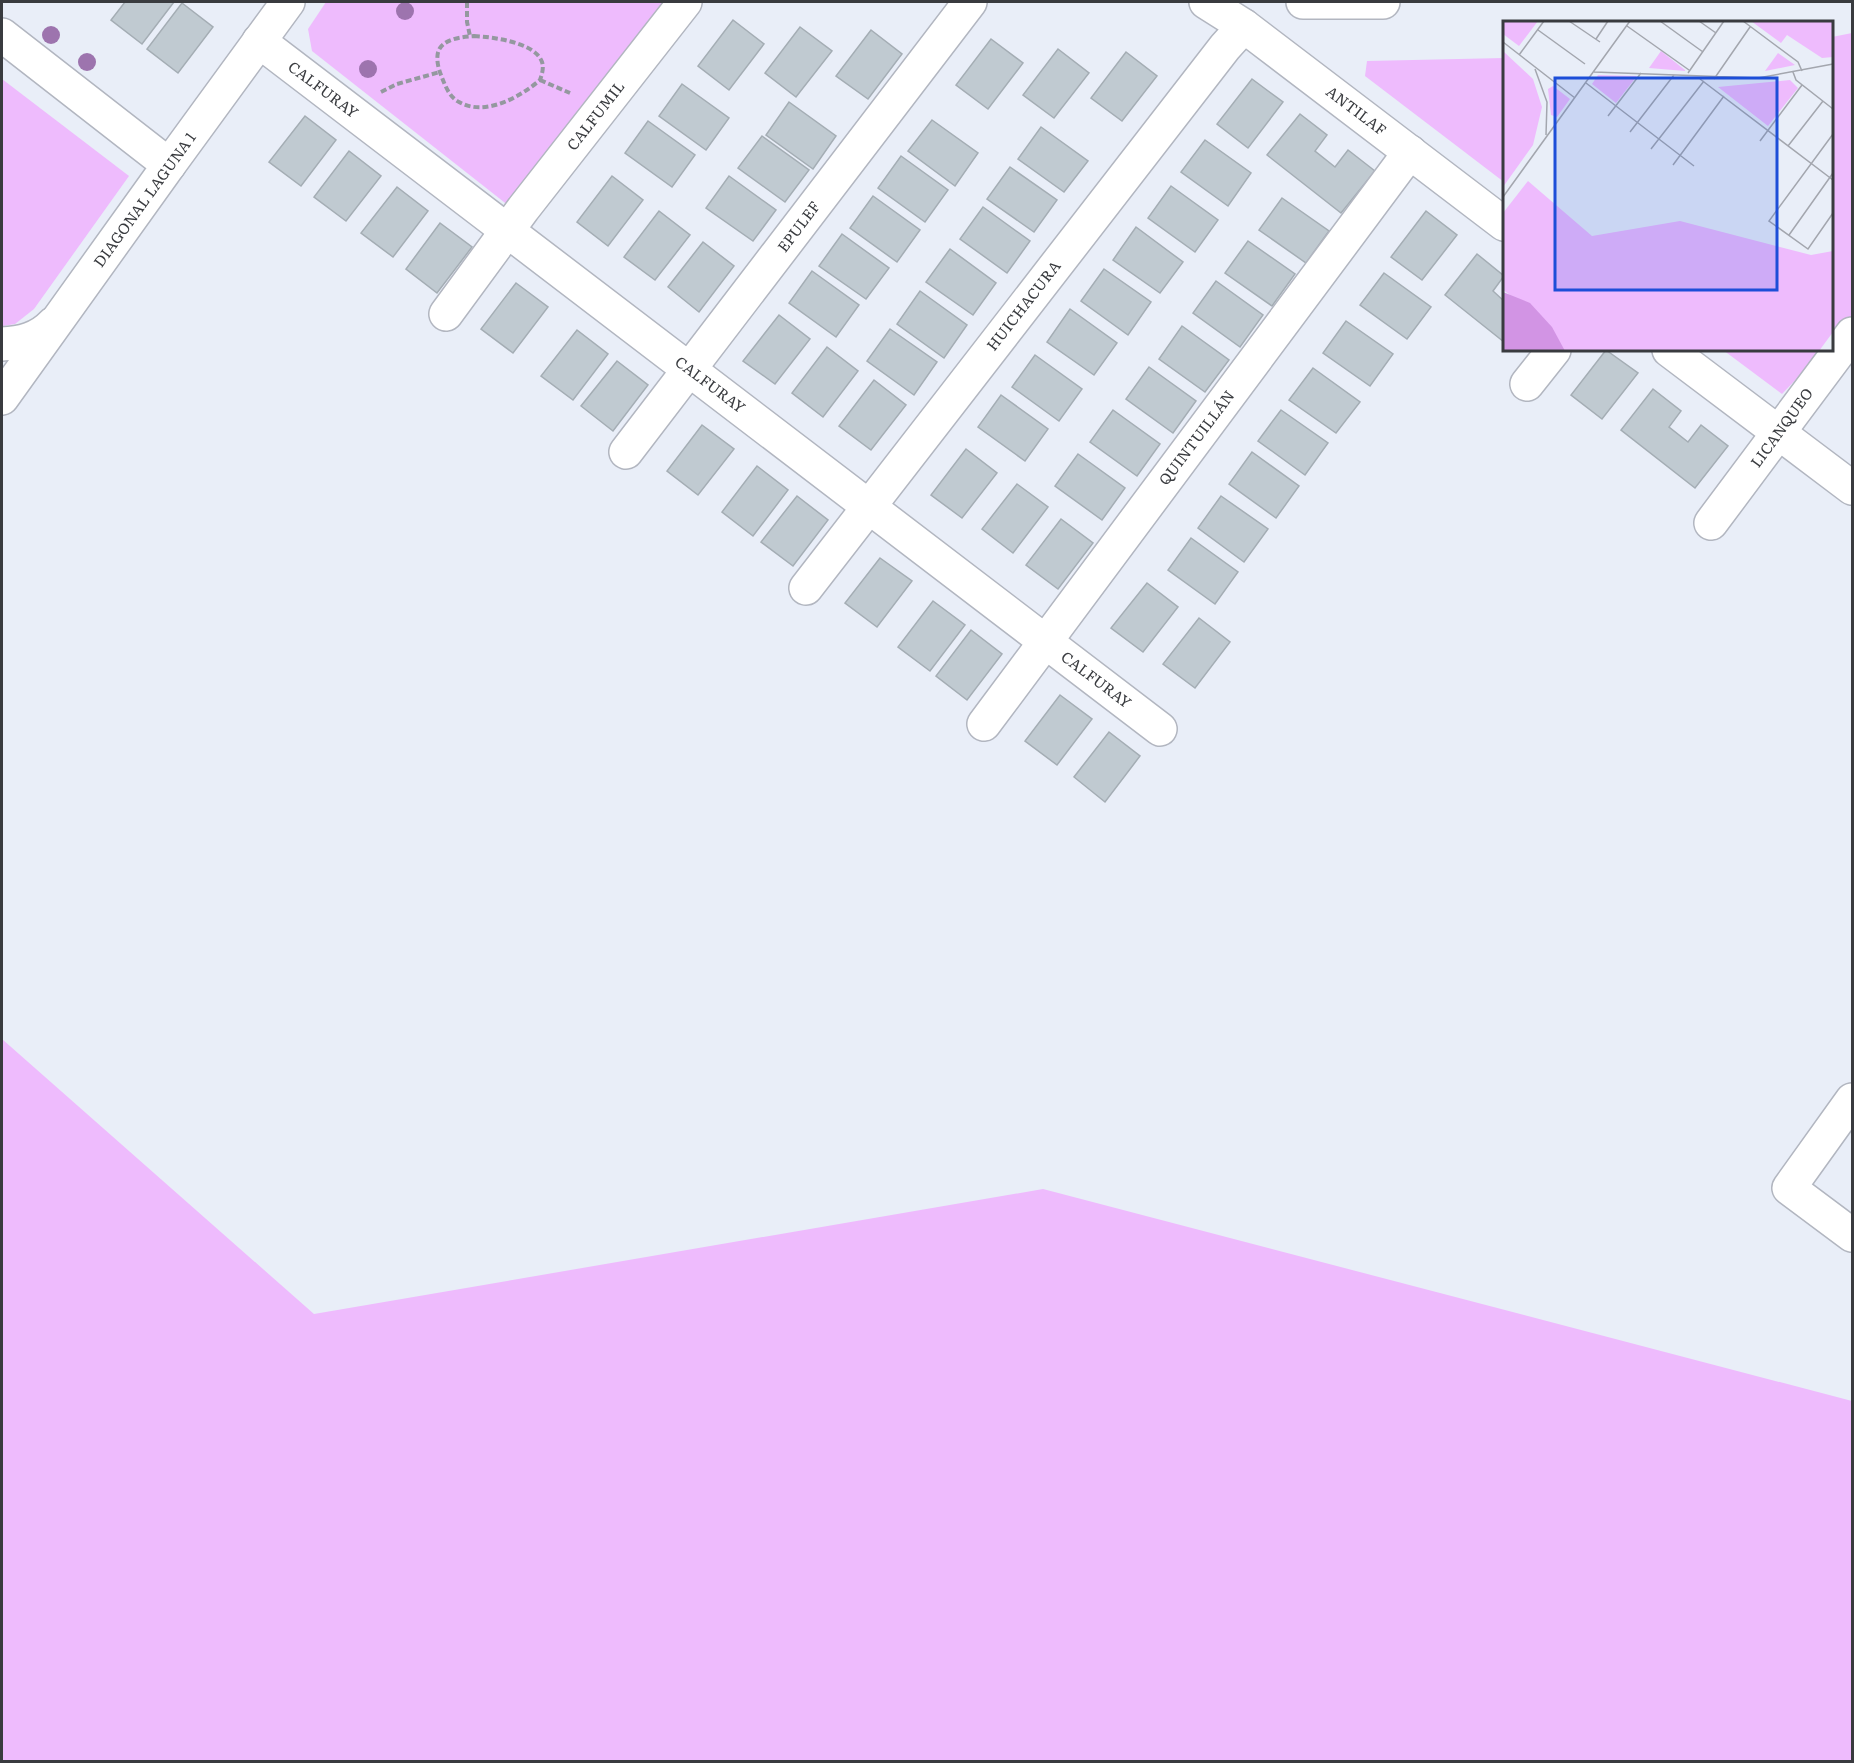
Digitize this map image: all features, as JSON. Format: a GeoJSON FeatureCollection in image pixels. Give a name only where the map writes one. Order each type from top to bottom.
{"type":"FeatureCollection","features":[{"type":"Feature","properties":{"kind":"street","name":"DIAGONAL LAGUNA 1"},"geometry":{"type":"LineString","coordinates":[[2,398],[288,2]]}},
{"type":"Feature","properties":{"kind":"street","name":"CALFUMIL"},"geometry":{"type":"LineString","coordinates":[[446,314],[507,231],[685,2]]}},
{"type":"Feature","properties":{"kind":"street","name":"EPULEF"},"geometry":{"type":"LineString","coordinates":[[626,452],[970,2]]}},
{"type":"Feature","properties":{"kind":"street","name":"ANTILAF"},"geometry":{"type":"LineString","coordinates":[[1206,2],[1244,26],[1503,223]]}},
{"type":"Feature","properties":{"kind":"street"},"geometry":{"type":"LineString","coordinates":[[1318,2],[1383,2]]}},
{"type":"Feature","properties":{"kind":"street","name":"HUICHACURA"},"geometry":{"type":"LineString","coordinates":[[806,588],[1225,47],[1244,26]]}},
{"type":"Feature","properties":{"kind":"street"},"geometry":{"type":"LineString","coordinates":[[2,35],[169,165]]}},
{"type":"Feature","properties":{"kind":"street","name":"CALFURAY"},"geometry":{"type":"LineString","coordinates":[[259,41],[1160,729]]}},
{"type":"Feature","properties":{"kind":"street","name":"QUINTUILLÁN"},"geometry":{"type":"LineString","coordinates":[[984,724],[1410,152]]}},
{"type":"Feature","properties":{"kind":"street"},"geometry":{"type":"LineString","coordinates":[[2,344],[19,343],[35,338],[49,329],[60,316]]}},
{"type":"Feature","properties":{"kind":"street","name":"LICANQUEO"},"geometry":{"type":"LineString","coordinates":[[1711,523],[1852,334]]}},
{"type":"Feature","properties":{"kind":"street"},"geometry":{"type":"LineString","coordinates":[[1527,384],[1553,351]]}},
{"type":"Feature","properties":{"kind":"street"},"geometry":{"type":"LineString","coordinates":[[1670,351],[1852,489]]}},
{"type":"Feature","properties":{"kind":"street"},"geometry":{"type":"LineString","coordinates":[[1852,1100],[1789,1188],[1852,1235]]}},
{"type":"Feature","properties":{"kind":"path"},"geometry":{"type":"LineString","coordinates":[[467,2],[470,36]]}},
{"type":"Feature","properties":{"kind":"path"},"geometry":{"type":"LineString","coordinates":[[470,36],[511,41],[530,49],[541,59],[543,69],[540,80],[511,100],[475,107],[458,102],[448,92],[440,72],[437,56],[441,47],[460,37],[470,36]]}},
{"type":"Feature","properties":{"kind":"path"},"geometry":{"type":"LineString","coordinates":[[377,96],[384,89],[397,84],[440,72]]}},
{"type":"Feature","properties":{"kind":"shaded area"},"geometry":{"type":"Polygon","coordinates":[[[326,2],[671,2],[509,206],[312,51],[308,29],[326,2]]]}},
{"type":"Feature","properties":{"kind":"shaded area"},"geometry":{"type":"Polygon","coordinates":[[[1852,33],[1852,319],[1833,340],[1833,37],[1852,33]]]}},
{"type":"Feature","properties":{"kind":"shaded area"},"geometry":{"type":"Polygon","coordinates":[[[1503,58],[1503,181],[1365,76],[1367,61],[1503,58]]]}},
{"type":"Feature","properties":{"kind":"shaded area"},"geometry":{"type":"Polygon","coordinates":[[[2,79],[129,176],[34,309],[15,324],[3,326],[2,79]]]}},
{"type":"Feature","properties":{"kind":"shaded area"},"geometry":{"type":"Polygon","coordinates":[[[1724,351],[1823,351],[1782,394],[1724,351]]]}},
{"type":"Feature","properties":{"kind":"shaded area"},"geometry":{"type":"Polygon","coordinates":[[[2,1039],[314,1314],[1043,1189],[1852,1401],[1852,1761],[2,1761],[2,1039]]]}},
{"type":"Feature","properties":{"kind":"building"},"geometry":{"type":"Polygon","coordinates":[[[125,2],[174,2],[142,44],[111,20],[125,2]]]}},
{"type":"Feature","properties":{"kind":"building"},"geometry":{"type":"Polygon","coordinates":[[[182,3],[213,27],[178,73],[147,49],[182,3]]]}},
{"type":"Feature","properties":{"kind":"building"},"geometry":{"type":"Polygon","coordinates":[[[733,20],[764,44],[729,90],[698,66],[733,20]]]}},
{"type":"Feature","properties":{"kind":"building"},"geometry":{"type":"Polygon","coordinates":[[[800,27],[832,51],[796,97],[765,73],[800,27]]]}},
{"type":"Feature","properties":{"kind":"building"},"geometry":{"type":"Polygon","coordinates":[[[871,30],[902,54],[868,99],[836,76],[871,30]]]}},
{"type":"Feature","properties":{"kind":"building"},"geometry":{"type":"Polygon","coordinates":[[[991,39],[1023,63],[988,109],[956,85],[991,39]]]}},
{"type":"Feature","properties":{"kind":"building"},"geometry":{"type":"Polygon","coordinates":[[[1058,49],[1089,73],[1054,118],[1023,95],[1058,49]]]}},
{"type":"Feature","properties":{"kind":"building"},"geometry":{"type":"Polygon","coordinates":[[[1126,52],[1157,76],[1122,121],[1091,98],[1126,52]]]}},
{"type":"Feature","properties":{"kind":"building"},"geometry":{"type":"Polygon","coordinates":[[[1252,79],[1283,102],[1248,148],[1217,124],[1252,79]]]}},
{"type":"Feature","properties":{"kind":"building"},"geometry":{"type":"Polygon","coordinates":[[[682,84],[729,118],[706,150],[659,116],[682,84]]]}},
{"type":"Feature","properties":{"kind":"building"},"geometry":{"type":"Polygon","coordinates":[[[789,102],[836,136],[813,169],[766,135],[789,102]]]}},
{"type":"Feature","properties":{"kind":"building"},"geometry":{"type":"Polygon","coordinates":[[[1300,114],[1327,135],[1315,151],[1335,167],[1348,150],[1375,171],[1341,213],[1267,155],[1300,114]]]}},
{"type":"Feature","properties":{"kind":"building"},"geometry":{"type":"Polygon","coordinates":[[[305,116],[336,140],[301,186],[269,162],[305,116]]]}},
{"type":"Feature","properties":{"kind":"building"},"geometry":{"type":"Polygon","coordinates":[[[932,120],[978,153],[955,186],[908,151],[932,120]]]}},
{"type":"Feature","properties":{"kind":"building"},"geometry":{"type":"Polygon","coordinates":[[[648,121],[695,155],[672,187],[625,153],[648,121]]]}},
{"type":"Feature","properties":{"kind":"building"},"geometry":{"type":"Polygon","coordinates":[[[1041,127],[1088,161],[1064,192],[1018,159],[1041,127]]]}},
{"type":"Feature","properties":{"kind":"building"},"geometry":{"type":"Polygon","coordinates":[[[762,136],[809,170],[785,202],[738,168],[762,136]]]}},
{"type":"Feature","properties":{"kind":"building"},"geometry":{"type":"Polygon","coordinates":[[[1205,140],[1251,173],[1228,206],[1181,172],[1205,140]]]}},
{"type":"Feature","properties":{"kind":"building"},"geometry":{"type":"Polygon","coordinates":[[[349,151],[381,176],[346,221],[314,197],[349,151]]]}},
{"type":"Feature","properties":{"kind":"building"},"geometry":{"type":"Polygon","coordinates":[[[901,156],[948,190],[925,222],[878,188],[901,156]]]}},
{"type":"Feature","properties":{"kind":"building"},"geometry":{"type":"Polygon","coordinates":[[[1010,167],[1057,200],[1034,232],[987,199],[1010,167]]]}},
{"type":"Feature","properties":{"kind":"building"},"geometry":{"type":"Polygon","coordinates":[[[612,176],[643,200],[608,246],[577,222],[612,176]]]}},
{"type":"Feature","properties":{"kind":"building"},"geometry":{"type":"Polygon","coordinates":[[[729,176],[776,210],[753,241],[706,208],[729,176]]]}},
{"type":"Feature","properties":{"kind":"building"},"geometry":{"type":"Polygon","coordinates":[[[1171,186],[1218,220],[1195,252],[1148,218],[1171,186]]]}},
{"type":"Feature","properties":{"kind":"building"},"geometry":{"type":"Polygon","coordinates":[[[397,187],[428,211],[393,257],[361,233],[397,187]]]}},
{"type":"Feature","properties":{"kind":"building"},"geometry":{"type":"Polygon","coordinates":[[[873,196],[920,230],[897,262],[850,228],[873,196]]]}},
{"type":"Feature","properties":{"kind":"building"},"geometry":{"type":"Polygon","coordinates":[[[1282,198],[1329,231],[1306,263],[1259,230],[1282,198]]]}},
{"type":"Feature","properties":{"kind":"building"},"geometry":{"type":"Polygon","coordinates":[[[983,207],[1030,241],[1007,273],[960,239],[983,207]]]}},
{"type":"Feature","properties":{"kind":"building"},"geometry":{"type":"Polygon","coordinates":[[[659,211],[690,235],[655,280],[624,257],[659,211]]]}},
{"type":"Feature","properties":{"kind":"building"},"geometry":{"type":"Polygon","coordinates":[[[1426,211],[1457,235],[1422,280],[1391,257],[1426,211]]]}},
{"type":"Feature","properties":{"kind":"building"},"geometry":{"type":"Polygon","coordinates":[[[440,223],[472,247],[437,293],[406,269],[440,223]]]}},
{"type":"Feature","properties":{"kind":"building"},"geometry":{"type":"Polygon","coordinates":[[[1136,227],[1183,262],[1160,293],[1113,260],[1136,227]]]}},
{"type":"Feature","properties":{"kind":"building"},"geometry":{"type":"Polygon","coordinates":[[[842,234],[889,268],[866,299],[819,266],[842,234]]]}},
{"type":"Feature","properties":{"kind":"building"},"geometry":{"type":"Polygon","coordinates":[[[1248,241],[1295,274],[1272,306],[1225,273],[1248,241]]]}},
{"type":"Feature","properties":{"kind":"building"},"geometry":{"type":"Polygon","coordinates":[[[703,242],[734,266],[699,312],[668,287],[703,242]]]}},
{"type":"Feature","properties":{"kind":"building"},"geometry":{"type":"Polygon","coordinates":[[[950,249],[996,283],[973,315],[926,282],[950,249]]]}},
{"type":"Feature","properties":{"kind":"building"},"geometry":{"type":"Polygon","coordinates":[[[1477,254],[1503,275],[1493,291],[1503,300],[1503,341],[1445,295],[1477,254]]]}},
{"type":"Feature","properties":{"kind":"building"},"geometry":{"type":"Polygon","coordinates":[[[1104,269],[1151,302],[1128,335],[1081,301],[1104,269]]]}},
{"type":"Feature","properties":{"kind":"building"},"geometry":{"type":"Polygon","coordinates":[[[812,271],[859,305],[836,337],[789,303],[812,271]]]}},
{"type":"Feature","properties":{"kind":"building"},"geometry":{"type":"Polygon","coordinates":[[[1384,273],[1431,307],[1407,339],[1360,305],[1384,273]]]}},
{"type":"Feature","properties":{"kind":"building"},"geometry":{"type":"Polygon","coordinates":[[[1216,281],[1263,315],[1240,347],[1193,313],[1216,281]]]}},
{"type":"Feature","properties":{"kind":"building"},"geometry":{"type":"Polygon","coordinates":[[[516,283],[548,307],[513,353],[481,329],[516,283]]]}},
{"type":"Feature","properties":{"kind":"building"},"geometry":{"type":"Polygon","coordinates":[[[920,291],[967,325],[944,358],[897,324],[920,291]]]}},
{"type":"Feature","properties":{"kind":"building"},"geometry":{"type":"Polygon","coordinates":[[[1070,309],[1117,343],[1094,375],[1047,342],[1070,309]]]}},
{"type":"Feature","properties":{"kind":"building"},"geometry":{"type":"Polygon","coordinates":[[[779,315],[810,339],[775,384],[743,361],[779,315]]]}},
{"type":"Feature","properties":{"kind":"building"},"geometry":{"type":"Polygon","coordinates":[[[1346,321],[1393,354],[1370,386],[1323,353],[1346,321]]]}},
{"type":"Feature","properties":{"kind":"building"},"geometry":{"type":"Polygon","coordinates":[[[1182,326],[1229,360],[1205,392],[1159,359],[1182,326]]]}},
{"type":"Feature","properties":{"kind":"building"},"geometry":{"type":"Polygon","coordinates":[[[890,329],[937,362],[914,395],[867,361],[890,329]]]}},
{"type":"Feature","properties":{"kind":"building"},"geometry":{"type":"Polygon","coordinates":[[[577,330],[608,354],[573,400],[541,376],[577,330]]]}},
{"type":"Feature","properties":{"kind":"building"},"geometry":{"type":"Polygon","coordinates":[[[827,347],[858,371],[823,417],[792,393],[827,347]]]}},
{"type":"Feature","properties":{"kind":"building"},"geometry":{"type":"Polygon","coordinates":[[[1605,351],[1638,373],[1602,419],[1571,395],[1605,351]]]}},
{"type":"Feature","properties":{"kind":"building"},"geometry":{"type":"Polygon","coordinates":[[[1035,355],[1082,389],[1059,421],[1012,387],[1035,355]]]}},
{"type":"Feature","properties":{"kind":"building"},"geometry":{"type":"Polygon","coordinates":[[[617,361],[648,385],[613,431],[581,406],[617,361]]]}},
{"type":"Feature","properties":{"kind":"building"},"geometry":{"type":"Polygon","coordinates":[[[1149,367],[1196,401],[1173,433],[1126,399],[1149,367]]]}},
{"type":"Feature","properties":{"kind":"building"},"geometry":{"type":"Polygon","coordinates":[[[1313,368],[1360,402],[1336,433],[1289,400],[1313,368]]]}},
{"type":"Feature","properties":{"kind":"building"},"geometry":{"type":"Polygon","coordinates":[[[874,380],[906,405],[871,450],[839,426],[874,380]]]}},
{"type":"Feature","properties":{"kind":"building"},"geometry":{"type":"Polygon","coordinates":[[[1653,389],[1681,411],[1669,427],[1688,442],[1701,425],[1728,446],[1695,488],[1621,430],[1653,389]]]}},
{"type":"Feature","properties":{"kind":"building"},"geometry":{"type":"Polygon","coordinates":[[[1001,395],[1048,429],[1025,461],[978,427],[1001,395]]]}},
{"type":"Feature","properties":{"kind":"building"},"geometry":{"type":"Polygon","coordinates":[[[1113,410],[1160,444],[1137,476],[1090,442],[1113,410]]]}},
{"type":"Feature","properties":{"kind":"building"},"geometry":{"type":"Polygon","coordinates":[[[1281,410],[1328,443],[1305,475],[1258,441],[1281,410]]]}},
{"type":"Feature","properties":{"kind":"building"},"geometry":{"type":"Polygon","coordinates":[[[702,425],[734,449],[698,495],[667,471],[702,425]]]}},
{"type":"Feature","properties":{"kind":"building"},"geometry":{"type":"Polygon","coordinates":[[[966,449],[997,473],[962,518],[931,495],[966,449]]]}},
{"type":"Feature","properties":{"kind":"building"},"geometry":{"type":"Polygon","coordinates":[[[1252,452],[1299,486],[1276,518],[1229,484],[1252,452]]]}},
{"type":"Feature","properties":{"kind":"building"},"geometry":{"type":"Polygon","coordinates":[[[1078,454],[1125,488],[1102,520],[1055,486],[1078,454]]]}},
{"type":"Feature","properties":{"kind":"building"},"geometry":{"type":"Polygon","coordinates":[[[757,466],[788,490],[753,536],[722,512],[757,466]]]}},
{"type":"Feature","properties":{"kind":"building"},"geometry":{"type":"Polygon","coordinates":[[[1017,484],[1048,507],[1013,553],[982,529],[1017,484]]]}},
{"type":"Feature","properties":{"kind":"building"},"geometry":{"type":"Polygon","coordinates":[[[797,496],[828,520],[793,566],[761,542],[797,496]]]}},
{"type":"Feature","properties":{"kind":"building"},"geometry":{"type":"Polygon","coordinates":[[[1221,496],[1268,529],[1244,562],[1198,528],[1221,496]]]}},
{"type":"Feature","properties":{"kind":"building"},"geometry":{"type":"Polygon","coordinates":[[[1061,519],[1093,543],[1058,589],[1026,565],[1061,519]]]}},
{"type":"Feature","properties":{"kind":"building"},"geometry":{"type":"Polygon","coordinates":[[[1191,538],[1238,572],[1215,604],[1168,570],[1191,538]]]}},
{"type":"Feature","properties":{"kind":"building"},"geometry":{"type":"Polygon","coordinates":[[[880,558],[912,581],[877,627],[845,603],[880,558]]]}},
{"type":"Feature","properties":{"kind":"building"},"geometry":{"type":"Polygon","coordinates":[[[1147,583],[1178,607],[1143,652],[1111,628],[1147,583]]]}},
{"type":"Feature","properties":{"kind":"building"},"geometry":{"type":"Polygon","coordinates":[[[933,601],[965,625],[930,671],[898,647],[933,601]]]}},
{"type":"Feature","properties":{"kind":"building"},"geometry":{"type":"Polygon","coordinates":[[[1199,618],[1230,642],[1195,688],[1163,664],[1199,618]]]}},
{"type":"Feature","properties":{"kind":"building"},"geometry":{"type":"Polygon","coordinates":[[[971,630],[1002,654],[967,700],[936,676],[971,630]]]}},
{"type":"Feature","properties":{"kind":"building"},"geometry":{"type":"Polygon","coordinates":[[[1060,695],[1092,719],[1057,765],[1025,741],[1060,695]]]}},
{"type":"Feature","properties":{"kind":"building"},"geometry":{"type":"Polygon","coordinates":[[[1109,732],[1140,756],[1105,802],[1074,777],[1109,732]]]}}]}
